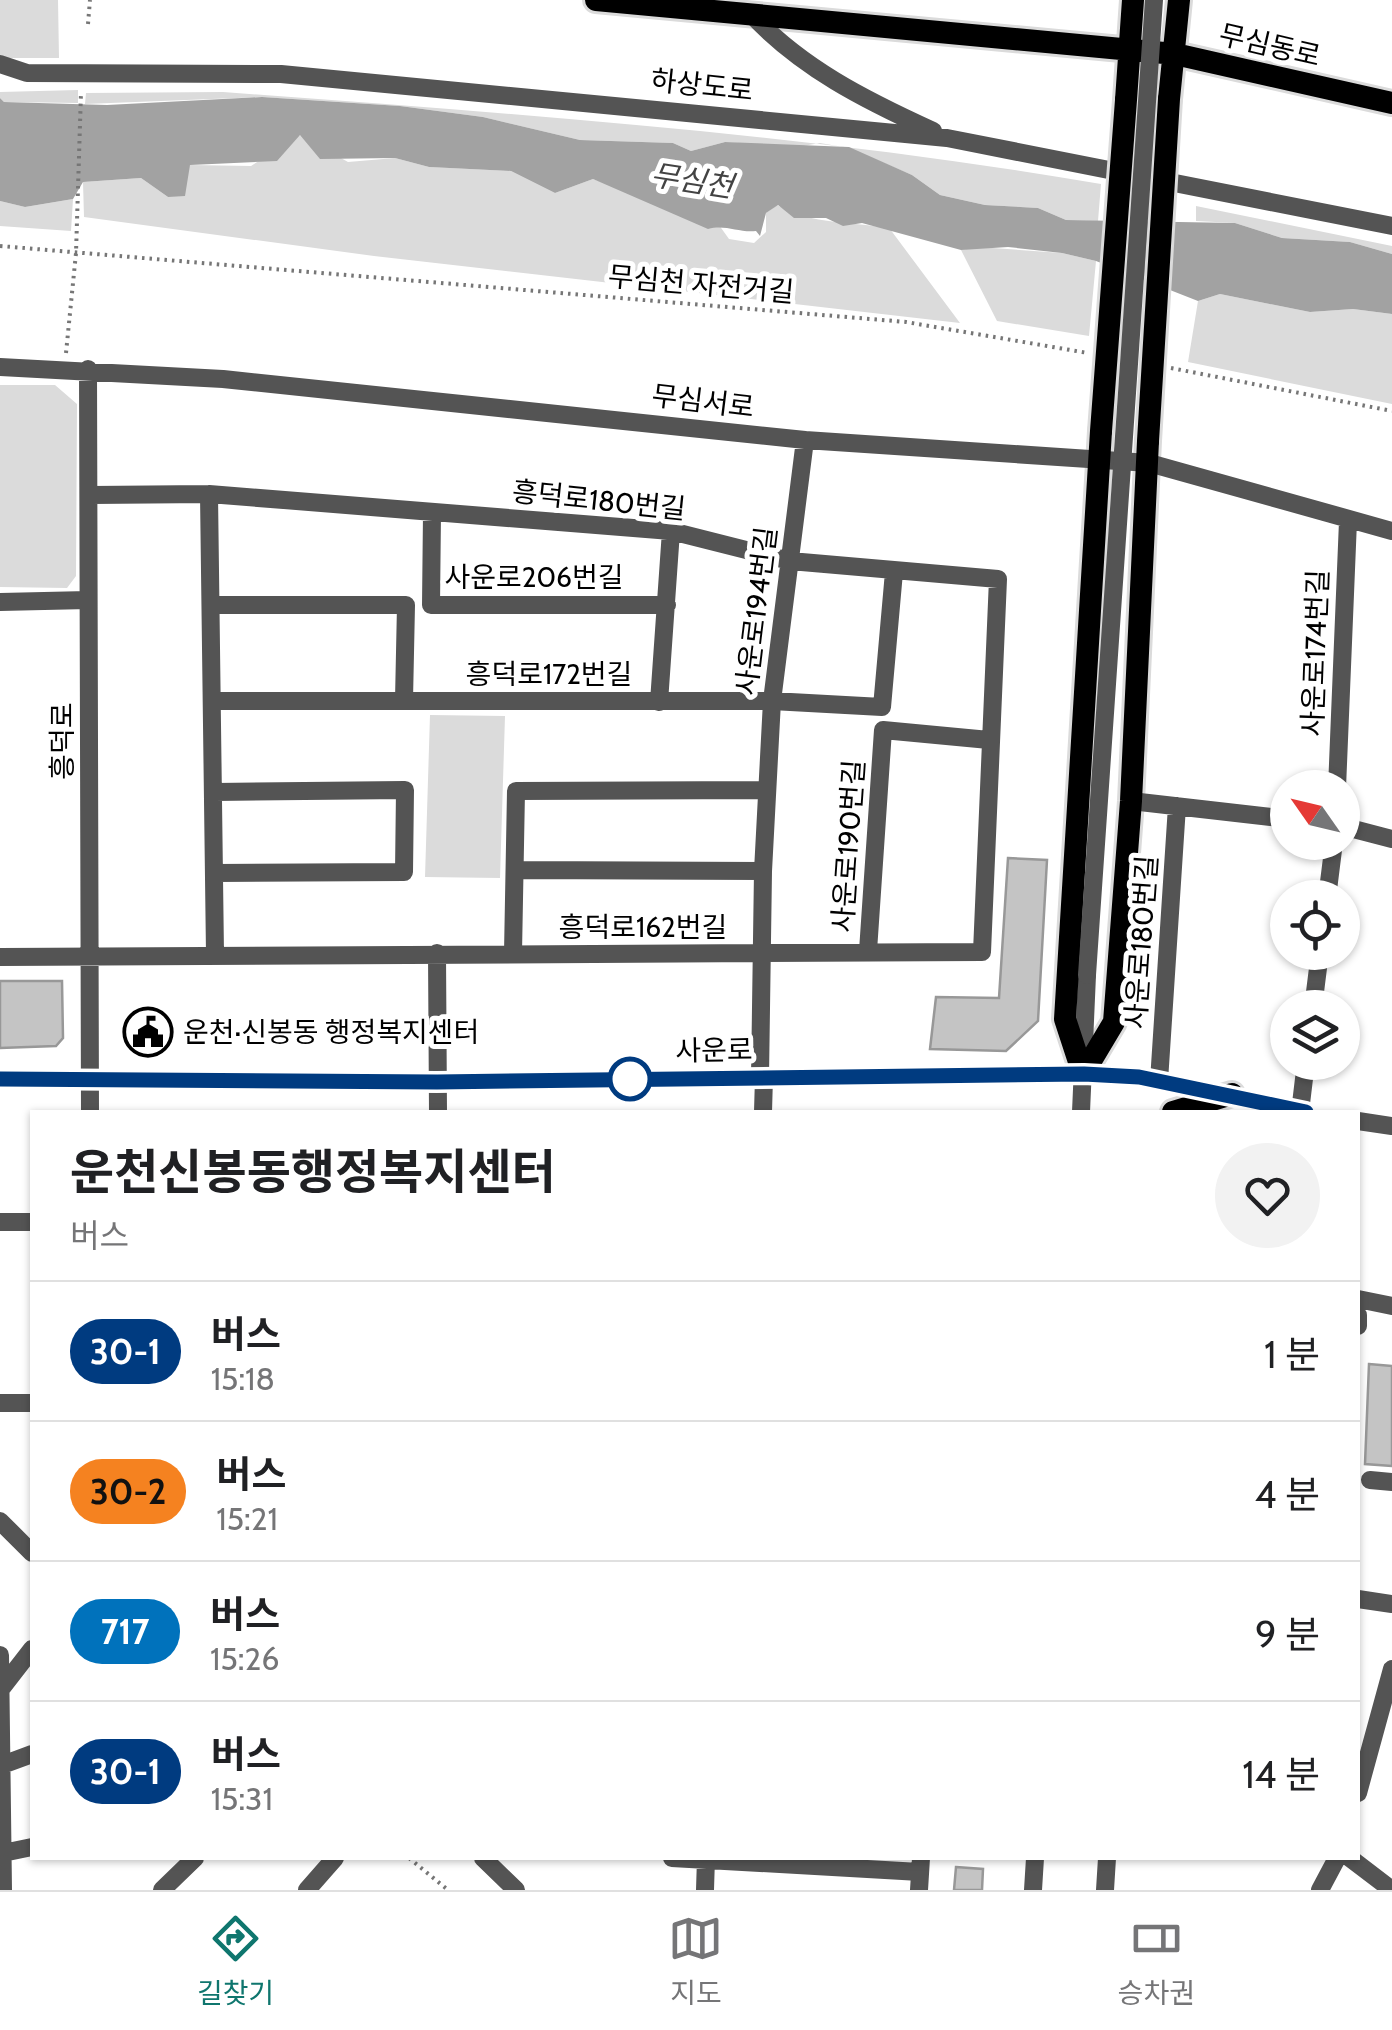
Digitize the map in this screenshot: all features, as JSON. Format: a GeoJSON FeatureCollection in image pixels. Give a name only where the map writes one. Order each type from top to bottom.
{"type":"FeatureCollection","features":[{"type":"Feature","properties":{"kind":"main road","name":"무심동로"},"geometry":{"type":"LineString","coordinates":[[596,0],[1176,54],[1392,104]]}},
{"type":"Feature","properties":{"kind":"main road"},"geometry":{"type":"LineString","coordinates":[[1084,1074],[1065,1019],[1096,462],[1133,0]]}},
{"type":"Feature","properties":{"kind":"main road"},"geometry":{"type":"LineString","coordinates":[[1084,1074],[1114,1022],[1131,801],[1168,99],[1179,0]]}},
{"type":"Feature","properties":{"kind":"main road"},"geometry":{"type":"LineString","coordinates":[[1180,1110],[1232,1094]]}},
{"type":"Feature","properties":{"kind":"street"},"geometry":{"type":"LineString","coordinates":[[1081,1110],[1087,975],[1154,0]]}},
{"type":"Feature","properties":{"kind":"street"},"geometry":{"type":"LineString","coordinates":[[750,13],[780,45],[807,64],[870,102],[947,138]]}},
{"type":"Feature","properties":{"kind":"street","name":"하상도로"},"geometry":{"type":"LineString","coordinates":[[0,64],[26,73],[281,74],[947,138],[1392,226]]}},
{"type":"Feature","properties":{"kind":"street","name":"무심서로"},"geometry":{"type":"LineString","coordinates":[[0,367],[88,369],[445,398],[805,440],[1096,462],[1148,452],[1348,521],[1392,531]]}},
{"type":"Feature","properties":{"kind":"street","name":"흥덕로"},"geometry":{"type":"LineString","coordinates":[[88,369],[90,1110]]}},
{"type":"Feature","properties":{"kind":"street","name":"사운로194번길"},"geometry":{"type":"LineString","coordinates":[[763,1110],[763,871],[772,701],[805,440]]}},
{"type":"Feature","properties":{"kind":"street"},"geometry":{"type":"LineString","coordinates":[[209,494],[215,954]]}},
{"type":"Feature","properties":{"kind":"street","name":"흥덕로180번길"},"geometry":{"type":"LineString","coordinates":[[91,495],[209,494],[671,532],[790,561],[998,579],[988,740]]}},
{"type":"Feature","properties":{"kind":"street","name":"사운로206번길"},"geometry":{"type":"LineString","coordinates":[[432,513],[431,606],[667,604]]}},
{"type":"Feature","properties":{"kind":"street","name":"사운로174번길"},"geometry":{"type":"LineString","coordinates":[[1339,770],[1348,521]]}},
{"type":"Feature","properties":{"kind":"street"},"geometry":{"type":"LineString","coordinates":[[659,702],[671,532]]}},
{"type":"Feature","properties":{"kind":"street","name":"흥덕로172번길"},"geometry":{"type":"LineString","coordinates":[[214,701],[772,701],[882,707],[894,572]]}},
{"type":"Feature","properties":{"kind":"street"},"geometry":{"type":"LineString","coordinates":[[0,602],[88,600]]}},
{"type":"Feature","properties":{"kind":"street","name":"사운로206번길"},"geometry":{"type":"LineString","coordinates":[[212,605],[406,605],[404,700]]}},
{"type":"Feature","properties":{"kind":"street","name":"사운로190번길"},"geometry":{"type":"LineString","coordinates":[[868,951],[883,730],[988,740]]}},
{"type":"Feature","properties":{"kind":"street","name":"흥덕로162번길"},"geometry":{"type":"LineString","coordinates":[[0,957],[982,952],[988,740]]}},
{"type":"Feature","properties":{"kind":"street"},"geometry":{"type":"LineString","coordinates":[[215,792],[406,790],[404,872],[216,874]]}},
{"type":"Feature","properties":{"kind":"street"},"geometry":{"type":"LineString","coordinates":[[514,953],[516,791],[767,790]]}},
{"type":"Feature","properties":{"kind":"street"},"geometry":{"type":"LineString","coordinates":[[1131,801],[1270,817]]}},
{"type":"Feature","properties":{"kind":"street","name":"사운로180번길"},"geometry":{"type":"LineString","coordinates":[[1159,1080],[1178,806]]}},
{"type":"Feature","properties":{"kind":"street"},"geometry":{"type":"LineString","coordinates":[[1360,831],[1392,839]]}},
{"type":"Feature","properties":{"kind":"street"},"geometry":{"type":"LineString","coordinates":[[515,870],[763,871]]}},
{"type":"Feature","properties":{"kind":"street"},"geometry":{"type":"LineString","coordinates":[[438,952],[438,1110]]}},
{"type":"Feature","properties":{"kind":"street","name":"사운로"},"geometry":{"type":"LineString","coordinates":[[0,1080],[437,1082],[1084,1074],[1159,1080],[1295,1110]]}},
{"type":"Feature","properties":{"kind":"street"},"geometry":{"type":"LineString","coordinates":[[1303,1110],[1305,1080]]}},
{"type":"Feature","properties":{"kind":"street"},"geometry":{"type":"LineString","coordinates":[[1360,1120],[1392,1126]]}},
{"type":"Feature","properties":{"kind":"street"},"geometry":{"type":"LineString","coordinates":[[0,1222],[30,1222]]}},
{"type":"Feature","properties":{"kind":"street"},"geometry":{"type":"LineString","coordinates":[[1360,1299],[1392,1306]]}},
{"type":"Feature","properties":{"kind":"street"},"geometry":{"type":"LineString","coordinates":[[0,1403],[30,1403]]}},
{"type":"Feature","properties":{"kind":"street"},"geometry":{"type":"LineString","coordinates":[[1370,1480],[1392,1482]]}},
{"type":"Feature","properties":{"kind":"street"},"geometry":{"type":"LineString","coordinates":[[0,1521],[30,1550]]}},
{"type":"Feature","properties":{"kind":"street"},"geometry":{"type":"LineString","coordinates":[[1360,1599],[1392,1604]]}},
{"type":"Feature","properties":{"kind":"street"},"geometry":{"type":"LineString","coordinates":[[1,1690],[30,1652]]}},
{"type":"Feature","properties":{"kind":"street"},"geometry":{"type":"LineString","coordinates":[[0,1655],[4,1890]]}},
{"type":"Feature","properties":{"kind":"street"},"geometry":{"type":"LineString","coordinates":[[1360,1785],[1392,1669]]}},
{"type":"Feature","properties":{"kind":"street"},"geometry":{"type":"LineString","coordinates":[[2,1765],[30,1755]]}},
{"type":"Feature","properties":{"kind":"street"},"geometry":{"type":"LineString","coordinates":[[3,1853],[30,1846]]}},
{"type":"Feature","properties":{"kind":"street"},"geometry":{"type":"LineString","coordinates":[[162,1890],[194,1860]]}},
{"type":"Feature","properties":{"kind":"street"},"geometry":{"type":"LineString","coordinates":[[307,1890],[335,1860]]}},
{"type":"Feature","properties":{"kind":"street"},"geometry":{"type":"LineString","coordinates":[[485,1860],[516,1890]]}},
{"type":"Feature","properties":{"kind":"street"},"geometry":{"type":"LineString","coordinates":[[704,1890],[706,1860],[920,1873]]}},
{"type":"Feature","properties":{"kind":"street"},"geometry":{"type":"LineString","coordinates":[[1033,1890],[1035,1860]]}},
{"type":"Feature","properties":{"kind":"street"},"geometry":{"type":"LineString","coordinates":[[1105,1890],[1107,1860]]}},
{"type":"Feature","properties":{"kind":"street"},"geometry":{"type":"LineString","coordinates":[[1320,1890],[1336,1860]]}},
{"type":"Feature","properties":{"kind":"street"},"geometry":{"type":"LineString","coordinates":[[1353,1860],[1392,1890]]}},
{"type":"Feature","properties":{"kind":"street"},"geometry":{"type":"LineString","coordinates":[[890,1890],[892,1870]]}},
{"type":"Feature","properties":{"kind":"path"},"geometry":{"type":"LineString","coordinates":[[88,24],[90,0]]}},
{"type":"Feature","properties":{"kind":"path"},"geometry":{"type":"LineString","coordinates":[[64,368],[76,253],[82,92]]}},
{"type":"Feature","properties":{"kind":"path","name":"무심천 자전거길"},"geometry":{"type":"LineString","coordinates":[[0,246],[906,322],[1100,355]]}},
{"type":"Feature","properties":{"kind":"path"},"geometry":{"type":"LineString","coordinates":[[1158,366],[1392,411]]}},
{"type":"Feature","properties":{"kind":"path"},"geometry":{"type":"LineString","coordinates":[[411,1860],[448,1890]]}},
{"type":"Feature","properties":{"kind":"shaded area"},"geometry":{"type":"Polygon","coordinates":[[[0,0],[58,0],[59,58],[0,58],[0,0]]]}},
{"type":"Feature","properties":{"kind":"shaded area"},"geometry":{"type":"Polygon","coordinates":[[[78,90],[78,103],[4,102],[0,98],[0,92],[78,90]]]}},
{"type":"Feature","properties":{"kind":"shaded area"},"geometry":{"type":"Polygon","coordinates":[[[223,92],[554,118],[816,144],[797,147],[725,142],[691,151],[673,143],[580,140],[483,117],[400,106],[262,97],[85,104],[86,93],[223,92]]]}},
{"type":"Feature","properties":{"kind":"shaded area"},"geometry":{"type":"Polygon","coordinates":[[[300,135],[348,162],[395,158],[429,167],[511,171],[555,193],[593,179],[719,225],[729,239],[754,243],[766,232],[766,213],[777,205],[818,219],[890,229],[960,323],[374,256],[84,217],[83,182],[141,178],[168,197],[190,165],[251,166],[300,135]]]}},
{"type":"Feature","properties":{"kind":"shaded area"},"geometry":{"type":"Polygon","coordinates":[[[842,147],[1101,184],[1098,221],[1066,220],[1038,208],[985,205],[940,195],[912,175],[842,147]]]}},
{"type":"Feature","properties":{"kind":"shaded area"},"geometry":{"type":"Polygon","coordinates":[[[73,199],[71,231],[0,226],[0,201],[25,207],[73,199]]]}},
{"type":"Feature","properties":{"kind":"shaded area"},"geometry":{"type":"Polygon","coordinates":[[[1196,206],[1392,246],[1392,254],[1350,242],[1282,238],[1235,223],[1196,221],[1196,206]]]}},
{"type":"Feature","properties":{"kind":"shaded area"},"geometry":{"type":"Polygon","coordinates":[[[978,247],[1062,253],[1096,261],[1089,336],[997,321],[961,250],[978,247]]]}},
{"type":"Feature","properties":{"kind":"shaded area"},"geometry":{"type":"Polygon","coordinates":[[[1220,294],[1310,312],[1353,309],[1392,314],[1392,404],[1188,362],[1198,301],[1220,294]]]}},
{"type":"Feature","properties":{"kind":"shaded area"},"geometry":{"type":"Polygon","coordinates":[[[0,385],[55,385],[77,404],[76,576],[67,588],[0,587],[0,385]]]}},
{"type":"Feature","properties":{"kind":"shaded area"},"geometry":{"type":"Polygon","coordinates":[[[430,715],[505,716],[500,878],[425,877],[430,715]]]}},
{"type":"Feature","properties":{"kind":"water","name":"무심천"},"geometry":{"type":"Polygon","coordinates":[[[262,97],[400,106],[483,117],[580,140],[673,143],[691,151],[725,142],[849,147],[912,175],[940,195],[985,205],[1038,208],[1066,220],[1235,223],[1282,238],[1350,242],[1392,254],[1392,314],[1353,309],[1310,312],[1220,294],[1198,301],[1096,261],[1062,253],[1008,247],[961,250],[862,223],[843,226],[826,218],[794,218],[778,205],[766,213],[760,236],[756,231],[708,229],[593,179],[555,193],[511,171],[429,167],[395,158],[320,159],[300,135],[277,161],[190,165],[185,196],[168,197],[141,178],[83,182],[73,199],[25,207],[0,201],[0,98],[4,102],[107,105],[262,97]]]}},
{"type":"Feature","properties":{"kind":"building"},"geometry":{"type":"Polygon","coordinates":[[[1008,858],[1047,860],[1038,1021],[1006,1051],[930,1049],[936,997],[999,998],[1008,858]]]}},
{"type":"Feature","properties":{"kind":"building"},"geometry":{"type":"Polygon","coordinates":[[[0,981],[62,981],[63,1038],[56,1046],[0,1048],[0,981]]]}},
{"type":"Feature","properties":{"kind":"building"},"geometry":{"type":"Polygon","coordinates":[[[1369,1364],[1392,1366],[1392,1466],[1365,1464],[1369,1364]]]}},
{"type":"Feature","properties":{"kind":"building"},"geometry":{"type":"Polygon","coordinates":[[[956,1867],[983,1869],[982,1890],[954,1890],[956,1867]]]}},
{"type":"Feature","properties":{"kind":"bus line","name":"30-1"},"geometry":{"type":"LineString","coordinates":[[0,1079],[437,1082],[1084,1074],[1139,1077],[1298,1110]]}},
{"type":"Feature","properties":{"kind":"place","name":"운천·신봉동 행정복지센터"},"geometry":{"type":"Point","coordinates":[148,1032]}}]}
